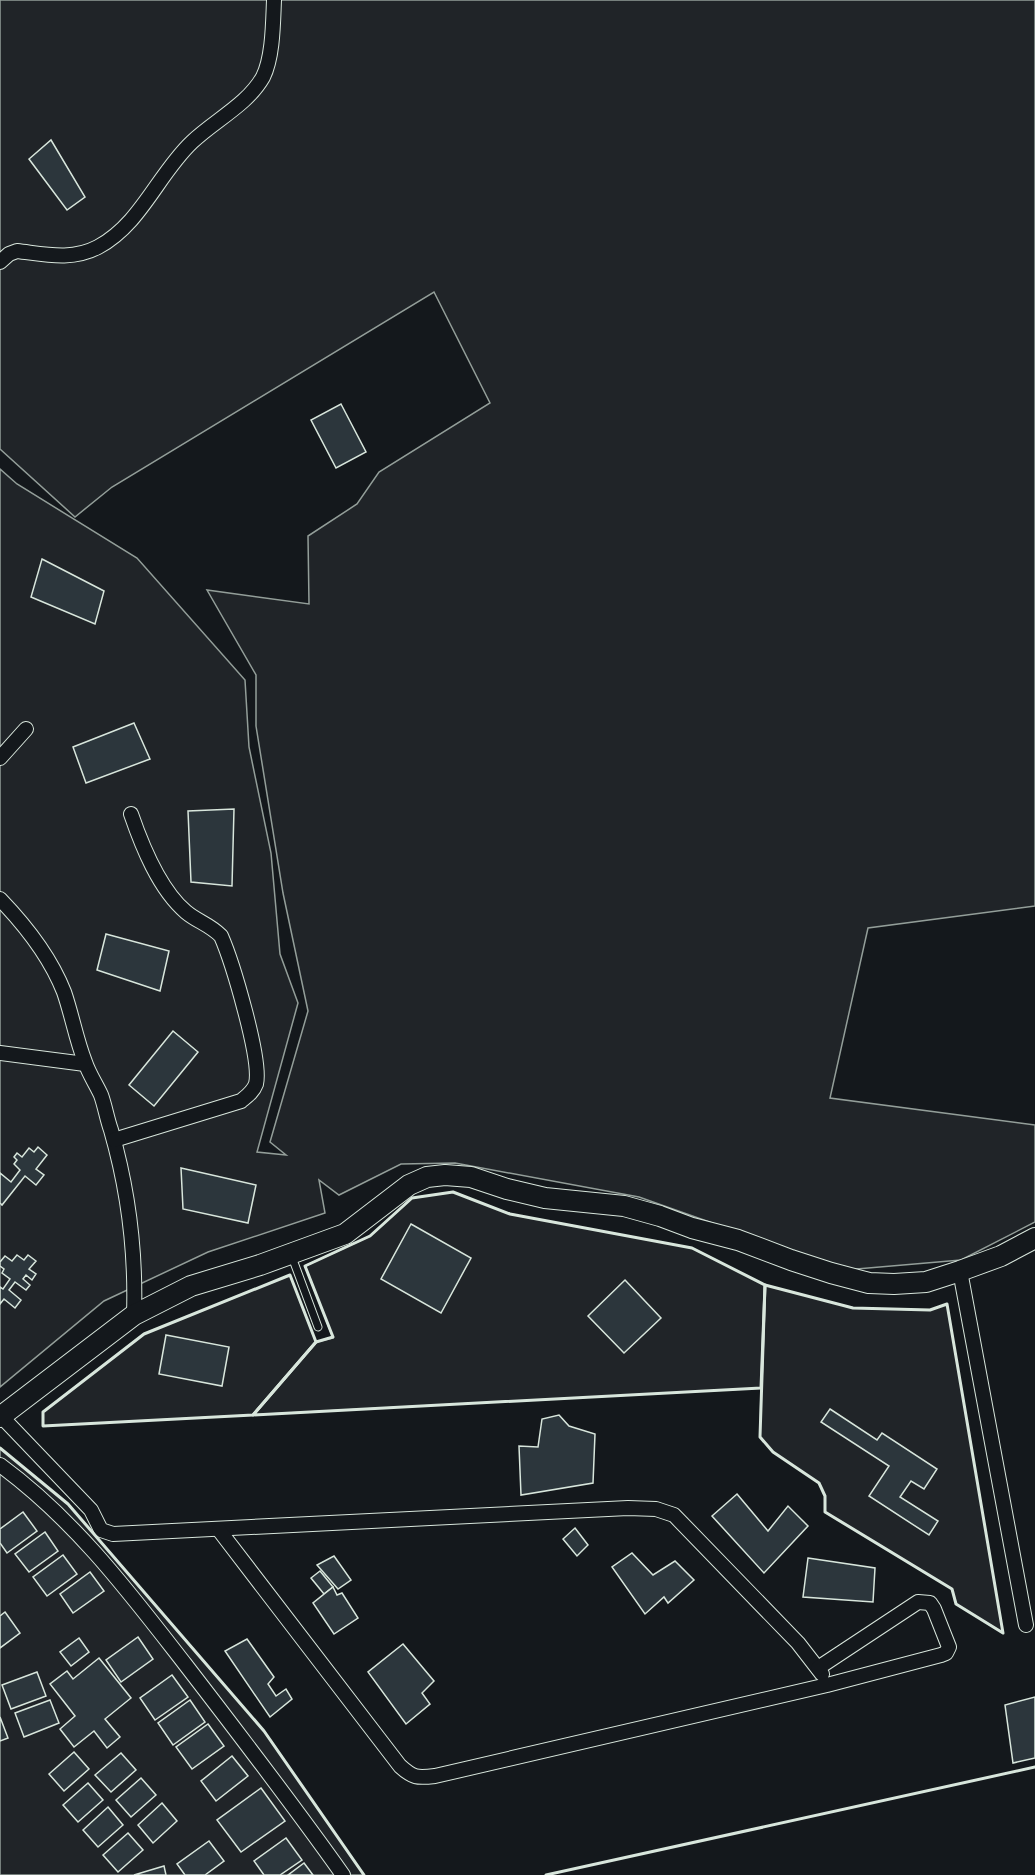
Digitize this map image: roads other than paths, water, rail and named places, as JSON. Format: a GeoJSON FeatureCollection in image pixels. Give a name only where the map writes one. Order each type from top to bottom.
{"type":"FeatureCollection","features":[{"type":"Feature","properties":{"kind":"street"},"geometry":{"type":"LineString","coordinates":[[0,262],[9,254],[17,251],[66,256],[81,254],[98,247],[118,233],[150,196],[178,156],[193,141],[241,103],[262,77],[267,65],[273,30],[274,0]]}},
{"type":"Feature","properties":{"kind":"street"},"geometry":{"type":"LineString","coordinates":[[0,758],[26,729]]}},
{"type":"Feature","properties":{"kind":"street"},"geometry":{"type":"LineString","coordinates":[[114,1140],[241,1101],[250,1094],[255,1086],[257,1073],[252,1039],[226,945],[212,926],[185,912],[166,889],[140,842],[130,814]]}},
{"type":"Feature","properties":{"kind":"street"},"geometry":{"type":"LineString","coordinates":[[0,899],[28,929],[47,956],[64,992],[85,1064],[101,1096],[114,1140],[126,1197],[135,1291],[134,1315]]}},
{"type":"Feature","properties":{"kind":"street"},"geometry":{"type":"LineString","coordinates":[[0,1053],[85,1064]]}},
{"type":"Feature","properties":{"kind":"street"},"geometry":{"type":"LineString","coordinates":[[827,1685],[818,1668],[798,1643],[674,1515],[656,1509],[628,1508],[113,1534],[100,1530],[91,1510],[1,1416],[134,1315],[191,1286],[345,1234],[409,1185],[427,1177],[445,1175],[471,1177],[545,1198],[624,1206],[738,1240],[831,1273],[869,1283],[926,1282],[1001,1256],[1035,1238]]}},
{"type":"Feature","properties":{"kind":"street"},"geometry":{"type":"LineString","coordinates":[[960,1271],[1026,1625]]}},
{"type":"Feature","properties":{"kind":"street"},"geometry":{"type":"LineString","coordinates":[[0,1466],[38,1494],[92,1548],[241,1736],[343,1875]]}},
{"type":"Feature","properties":{"kind":"street"},"geometry":{"type":"LineString","coordinates":[[219,1530],[400,1766],[411,1776],[422,1778],[435,1776],[827,1685],[946,1653],[949,1647],[934,1609],[930,1603],[924,1601],[912,1604],[870,1635],[818,1668]]}},
{"type":"Feature","properties":{"kind":"lane"},"geometry":{"type":"LineString","coordinates":[[291,1254],[318,1327]]}}]}
